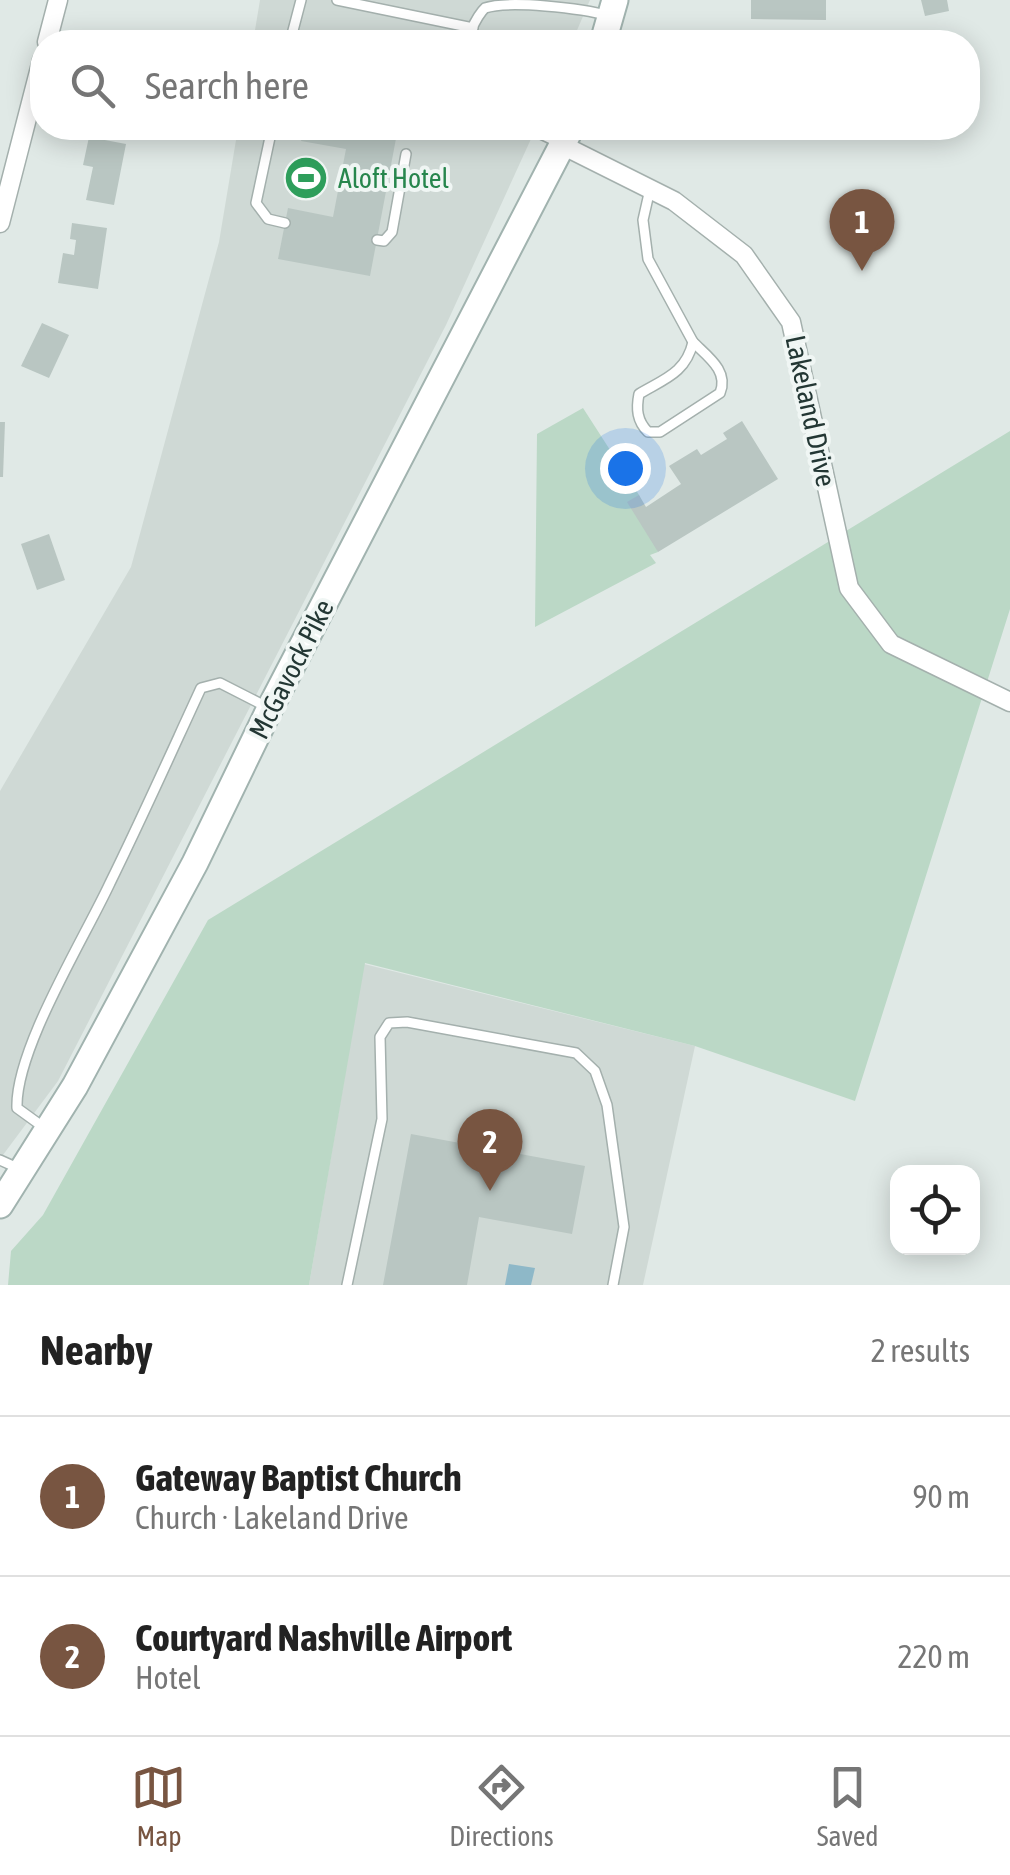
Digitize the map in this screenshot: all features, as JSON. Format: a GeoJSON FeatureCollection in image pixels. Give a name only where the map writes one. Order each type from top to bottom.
{"type":"FeatureCollection","features":[{"type":"Feature","properties":{"kind":"main road","name":"McGavock Pike"},"geometry":{"type":"LineString","coordinates":[[0,1205],[11,1165],[47,1130],[75,1086],[195,863],[270,708],[566,140]]}},
{"type":"Feature","properties":{"kind":"street"},"geometry":{"type":"LineString","coordinates":[[50,30],[58,0]]}},
{"type":"Feature","properties":{"kind":"street"},"geometry":{"type":"LineString","coordinates":[[0,222],[30,106]]}},
{"type":"Feature","properties":{"kind":"street","name":"Lakeland Drive"},"geometry":{"type":"LineString","coordinates":[[573,140],[674,201],[744,255],[791,322],[849,588],[891,644],[1010,702]]}},
{"type":"Feature","properties":{"kind":"lane"},"geometry":{"type":"LineString","coordinates":[[293,30],[300,0]]}},
{"type":"Feature","properties":{"kind":"lane"},"geometry":{"type":"LineString","coordinates":[[337,0],[473,28],[482,10],[496,2],[612,8]]}},
{"type":"Feature","properties":{"kind":"lane"},"geometry":{"type":"LineString","coordinates":[[269,140],[256,203],[268,220],[285,223]]}},
{"type":"Feature","properties":{"kind":"lane"},"geometry":{"type":"LineString","coordinates":[[377,240],[384,240],[392,232],[406,154]]}},
{"type":"Feature","properties":{"kind":"lane"},"geometry":{"type":"LineString","coordinates":[[650,189],[643,220],[648,259],[693,342],[720,369],[724,383],[720,394],[660,432],[648,432],[636,408],[639,394],[681,368],[689,360],[693,342]]}},
{"type":"Feature","properties":{"kind":"lane"},"geometry":{"type":"LineString","coordinates":[[47,1130],[17,1108],[16,1091],[48,1007],[201,688],[220,683],[270,708]]}},
{"type":"Feature","properties":{"kind":"lane"},"geometry":{"type":"LineString","coordinates":[[347,1285],[382,1119],[380,1037],[388,1023],[406,1022],[576,1053],[595,1071],[607,1105],[624,1227],[613,1285]]}},
{"type":"Feature","properties":{"kind":"shaded area"},"geometry":{"type":"Polygon","coordinates":[[[260,0],[590,0],[577,30],[255,30],[260,0]]]}},
{"type":"Feature","properties":{"kind":"shaded area"},"geometry":{"type":"Polygon","coordinates":[[[236,140],[531,140],[446,325],[58,1081],[0,1159],[0,791],[131,567],[219,242],[236,140]]]}},
{"type":"Feature","properties":{"kind":"shaded area"},"geometry":{"type":"Polygon","coordinates":[[[364,964],[695,1046],[643,1285],[309,1285],[364,964]]]}},
{"type":"Feature","properties":{"kind":"green space"},"geometry":{"type":"Polygon","coordinates":[[[583,408],[639,495],[658,552],[650,555],[656,563],[535,627],[537,434],[583,408]]]}},
{"type":"Feature","properties":{"kind":"green space"},"geometry":{"type":"Polygon","coordinates":[[[1010,431],[1010,609],[855,1101],[695,1046],[365,963],[309,1285],[8,1285],[11,1251],[43,1215],[208,920],[1010,431]]]}},
{"type":"Feature","properties":{"kind":"water","name":"Aloft Hotel"},"geometry":{"type":"Polygon","coordinates":[[[300,162],[316,164],[312,195],[296,192],[300,162]]]}},
{"type":"Feature","properties":{"kind":"water"},"geometry":{"type":"Polygon","coordinates":[[[509,1264],[535,1268],[531,1285],[505,1285],[509,1264]]]}},
{"type":"Feature","properties":{"kind":"building"},"geometry":{"type":"Polygon","coordinates":[[[751,0],[826,0],[826,20],[751,19],[751,0]]]}},
{"type":"Feature","properties":{"kind":"building"},"geometry":{"type":"Polygon","coordinates":[[[921,0],[947,0],[949,11],[925,16],[921,0]]]}},
{"type":"Feature","properties":{"kind":"building"},"geometry":{"type":"Polygon","coordinates":[[[88,140],[126,144],[114,205],[86,200],[93,167],[83,165],[88,140]]]}},
{"type":"Feature","properties":{"kind":"building"},"geometry":{"type":"Polygon","coordinates":[[[396,140],[370,276],[278,259],[288,208],[333,217],[346,149],[301,141],[396,140]]]}},
{"type":"Feature","properties":{"kind":"building"},"geometry":{"type":"Polygon","coordinates":[[[72,223],[107,228],[98,289],[58,283],[63,253],[74,255],[72,223]]]}},
{"type":"Feature","properties":{"kind":"building"},"geometry":{"type":"Polygon","coordinates":[[[42,323],[69,335],[49,378],[21,366],[42,323]]]}},
{"type":"Feature","properties":{"kind":"building"},"geometry":{"type":"Polygon","coordinates":[[[742,421],[778,479],[658,552],[627,502],[639,495],[646,507],[681,484],[669,466],[697,449],[701,455],[727,439],[723,433],[742,421]]]}},
{"type":"Feature","properties":{"kind":"building"},"geometry":{"type":"Polygon","coordinates":[[[0,422],[5,422],[3,477],[0,477],[0,422]]]}},
{"type":"Feature","properties":{"kind":"building"},"geometry":{"type":"Polygon","coordinates":[[[49,534],[65,580],[37,590],[21,544],[49,534]]]}},
{"type":"Feature","properties":{"kind":"building"},"geometry":{"type":"Polygon","coordinates":[[[411,1134],[585,1166],[572,1234],[479,1217],[467,1285],[383,1285],[411,1134]]]}},
{"type":"Feature","properties":{"kind":"place","name":"Aloft Hotel"},"geometry":{"type":"Point","coordinates":[306,178]}},
{"type":"Feature","properties":{"kind":"place","name":"Gateway Baptist Church"},"geometry":{"type":"Point","coordinates":[862,271]}},
{"type":"Feature","properties":{"kind":"place","name":"Courtyard Nashville Airport"},"geometry":{"type":"Point","coordinates":[490,1191]}}]}
